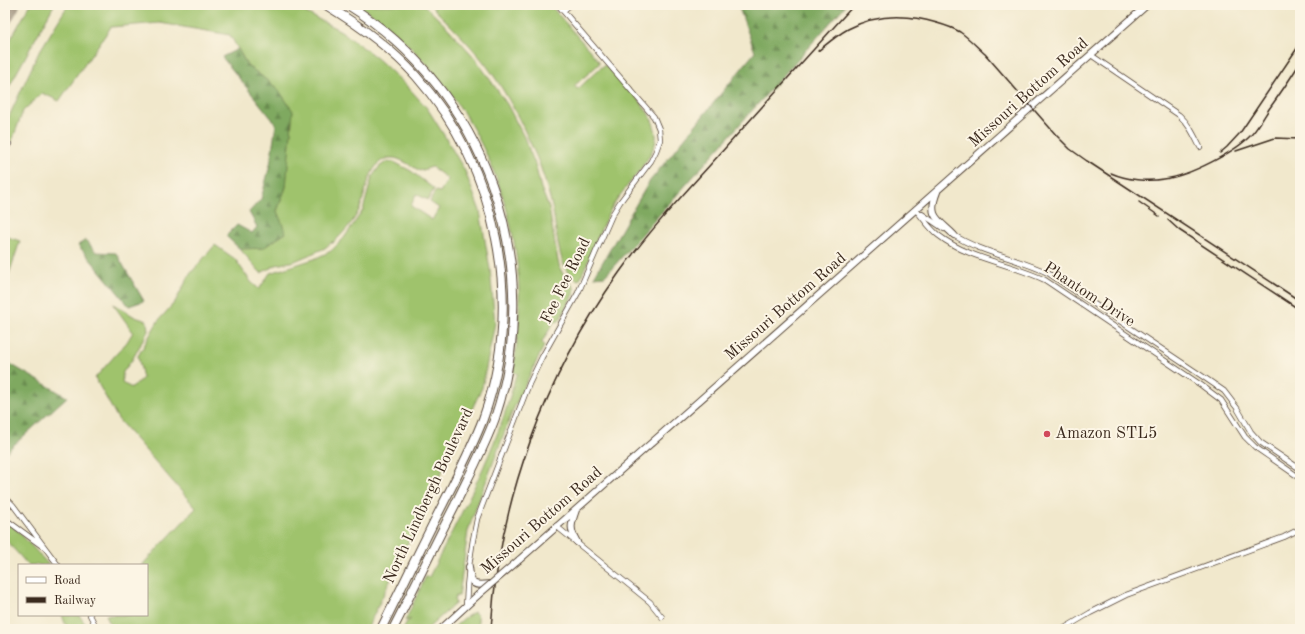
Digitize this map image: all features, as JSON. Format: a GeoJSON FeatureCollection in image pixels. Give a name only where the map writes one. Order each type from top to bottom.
{"type":"FeatureCollection","features":[{"type":"Feature","properties":{"kind":"highway","name":"North Lindbergh Boulevard"},"geometry":{"type":"LineString","coordinates":[[326,5],[358,25],[388,49],[415,76],[447,117],[469,156],[484,192],[494,229],[500,267],[503,305],[500,344],[494,381],[483,418],[468,454],[381,629]]}},
{"type":"Feature","properties":{"kind":"highway","name":"North Lindbergh Boulevard"},"geometry":{"type":"LineString","coordinates":[[348,5],[387,34],[415,59],[441,90],[462,120],[480,155],[495,191],[506,234],[512,272],[512,342],[505,380],[495,417],[478,458],[393,629]]}},
{"type":"Feature","properties":{"kind":"street","name":"Fee Fee Road"},"geometry":{"type":"LineString","coordinates":[[466,606],[473,536],[482,505],[528,384],[578,293],[612,215],[651,161],[660,140],[659,129],[654,117],[558,5]]}},
{"type":"Feature","properties":{"kind":"street"},"geometry":{"type":"LineString","coordinates":[[563,11],[570,5]]}},
{"type":"Feature","properties":{"kind":"street","name":"Missouri Bottom Road"},"geometry":{"type":"LineString","coordinates":[[441,629],[576,508],[937,192],[1147,5]]}},
{"type":"Feature","properties":{"kind":"street"},"geometry":{"type":"LineString","coordinates":[[1091,55],[1182,118],[1190,127],[1200,147]]}},
{"type":"Feature","properties":{"kind":"street"},"geometry":{"type":"LineString","coordinates":[[5,149],[9,144]]}},
{"type":"Feature","properties":{"kind":"street"},"geometry":{"type":"LineString","coordinates":[[937,192],[933,204],[933,212],[936,218],[954,235]]}},
{"type":"Feature","properties":{"kind":"street","name":"Phantom Drive"},"geometry":{"type":"LineString","coordinates":[[916,210],[954,235],[978,248],[1034,266],[1048,273],[1205,378],[1224,391],[1237,408],[1251,432],[1260,442],[1300,469]]}},
{"type":"Feature","properties":{"kind":"street","name":"Phantom Drive"},"geometry":{"type":"LineString","coordinates":[[916,210],[937,234],[954,246],[975,256],[1031,273],[1045,280],[1201,385],[1221,400],[1245,437],[1255,447],[1300,478]]}},
{"type":"Feature","properties":{"kind":"street"},"geometry":{"type":"LineString","coordinates":[[5,497],[13,505],[57,564]]}},
{"type":"Feature","properties":{"kind":"street"},"geometry":{"type":"LineString","coordinates":[[576,508],[571,528],[572,534],[577,542]]}},
{"type":"Feature","properties":{"kind":"street"},"geometry":{"type":"LineString","coordinates":[[5,519],[45,548]]}},
{"type":"Feature","properties":{"kind":"street"},"geometry":{"type":"LineString","coordinates":[[556,526],[650,602],[662,617]]}},
{"type":"Feature","properties":{"kind":"street"},"geometry":{"type":"LineString","coordinates":[[1063,629],[1090,613],[1126,595],[1284,537],[1300,529]]}},
{"type":"Feature","properties":{"kind":"street"},"geometry":{"type":"LineString","coordinates":[[469,567],[473,583],[476,585],[491,584]]}},
{"type":"Feature","properties":{"kind":"street"},"geometry":{"type":"LineString","coordinates":[[90,616],[97,629]]}},
{"type":"Feature","properties":{"kind":"green space"},"geometry":{"type":"Polygon","coordinates":[[[30,5],[54,5],[5,94],[5,49],[30,5]]]}},
{"type":"Feature","properties":{"kind":"green space"},"geometry":{"type":"Polygon","coordinates":[[[68,5],[291,5],[341,31],[377,58],[407,86],[427,108],[465,171],[480,211],[490,269],[495,323],[482,388],[367,629],[112,629],[106,616],[148,616],[148,564],[143,564],[196,508],[118,419],[95,378],[127,342],[133,332],[113,304],[135,317],[147,321],[148,331],[132,360],[123,372],[122,383],[132,388],[143,378],[138,356],[158,321],[175,302],[190,274],[215,245],[235,259],[251,282],[259,289],[270,273],[314,259],[331,251],[344,238],[363,210],[372,177],[379,167],[386,162],[394,162],[411,171],[434,189],[428,200],[416,194],[411,206],[432,220],[439,208],[430,202],[435,191],[440,192],[448,179],[432,167],[420,171],[399,159],[385,159],[374,169],[355,218],[332,244],[333,241],[325,248],[295,261],[276,265],[261,273],[240,249],[263,248],[286,187],[278,89],[247,65],[230,35],[160,23],[111,27],[59,101],[42,93],[23,111],[12,141],[5,140],[5,125],[38,54],[68,5]]]}},
{"type":"Feature","properties":{"kind":"green space"},"geometry":{"type":"Polygon","coordinates":[[[358,5],[424,5],[447,27],[475,58],[507,104],[524,137],[535,164],[541,188],[549,208],[560,268],[574,287],[574,293],[559,321],[554,322],[542,342],[544,346],[513,410],[472,519],[468,531],[459,596],[456,596],[454,600],[456,603],[427,629],[403,629],[406,623],[411,619],[405,621],[426,576],[429,577],[478,480],[499,430],[515,378],[518,374],[513,372],[519,311],[519,291],[515,249],[506,207],[492,167],[473,128],[450,93],[423,60],[392,30],[358,5]]]}},
{"type":"Feature","properties":{"kind":"green space"},"geometry":{"type":"Polygon","coordinates":[[[430,5],[550,5],[599,61],[599,64],[574,86],[578,89],[605,65],[626,86],[647,111],[655,130],[655,144],[647,160],[612,207],[579,280],[572,277],[566,270],[562,260],[554,215],[542,172],[534,151],[513,108],[498,81],[486,65],[459,34],[430,5]]]}},
{"type":"Feature","properties":{"kind":"green space"},"geometry":{"type":"Polygon","coordinates":[[[738,5],[846,5],[605,276],[594,277],[649,182],[755,52],[738,5]]]}},
{"type":"Feature","properties":{"kind":"green space"},"geometry":{"type":"Polygon","coordinates":[[[238,49],[247,65],[278,89],[293,111],[286,187],[277,211],[286,233],[263,248],[240,249],[226,236],[237,225],[252,233],[257,227],[249,212],[261,199],[270,165],[276,124],[222,57],[238,49]]]}},
{"type":"Feature","properties":{"kind":"green space"},"geometry":{"type":"Polygon","coordinates":[[[5,236],[20,241],[5,286],[5,236]]]}},
{"type":"Feature","properties":{"kind":"green space"},"geometry":{"type":"Polygon","coordinates":[[[86,240],[96,252],[116,253],[144,301],[129,306],[78,245],[86,240]]]}},
{"type":"Feature","properties":{"kind":"green space"},"geometry":{"type":"Polygon","coordinates":[[[5,361],[67,397],[5,453],[5,361]]]}},
{"type":"Feature","properties":{"kind":"green space"},"geometry":{"type":"Polygon","coordinates":[[[5,521],[18,531],[48,564],[27,564],[5,539],[5,521]]]}},
{"type":"Feature","properties":{"kind":"green space"},"geometry":{"type":"Polygon","coordinates":[[[474,612],[478,616],[478,629],[452,629],[463,619],[474,612]]]}},
{"type":"Feature","properties":{"kind":"green space"},"geometry":{"type":"Polygon","coordinates":[[[62,616],[80,616],[85,624],[86,623],[88,629],[67,629],[62,616]]]}},
{"type":"Feature","properties":{"kind":"taxiway"},"geometry":{"type":"LineString","coordinates":[[5,19],[13,5]]}},
{"type":"Feature","properties":{"kind":"railway"},"geometry":{"type":"LineString","coordinates":[[491,629],[495,582],[515,488],[530,442],[548,398],[569,354],[619,273],[640,245],[854,5]]}},
{"type":"Feature","properties":{"kind":"railway"},"geometry":{"type":"LineString","coordinates":[[818,51],[836,36],[848,29],[870,20],[881,18],[903,17],[926,20],[960,32],[985,54],[1070,149],[1300,301]]}},
{"type":"Feature","properties":{"kind":"railway"},"geometry":{"type":"LineString","coordinates":[[1220,153],[1240,133],[1300,44]]}},
{"type":"Feature","properties":{"kind":"railway"},"geometry":{"type":"LineString","coordinates":[[1111,173],[1137,180],[1164,179],[1199,168],[1224,155],[1245,141],[1255,131],[1300,63]]}},
{"type":"Feature","properties":{"kind":"railway"},"geometry":{"type":"LineString","coordinates":[[1236,151],[1275,138],[1300,139]]}},
{"type":"Feature","properties":{"kind":"railway"},"geometry":{"type":"LineString","coordinates":[[1139,202],[1159,216]]}},
{"type":"Feature","properties":{"kind":"railway"},"geometry":{"type":"LineString","coordinates":[[1168,220],[1179,230],[1300,310]]}},
{"type":"Feature","properties":{"kind":"place","name":"Amazon STL5"},"geometry":{"type":"Point","coordinates":[1047,434]}}]}
